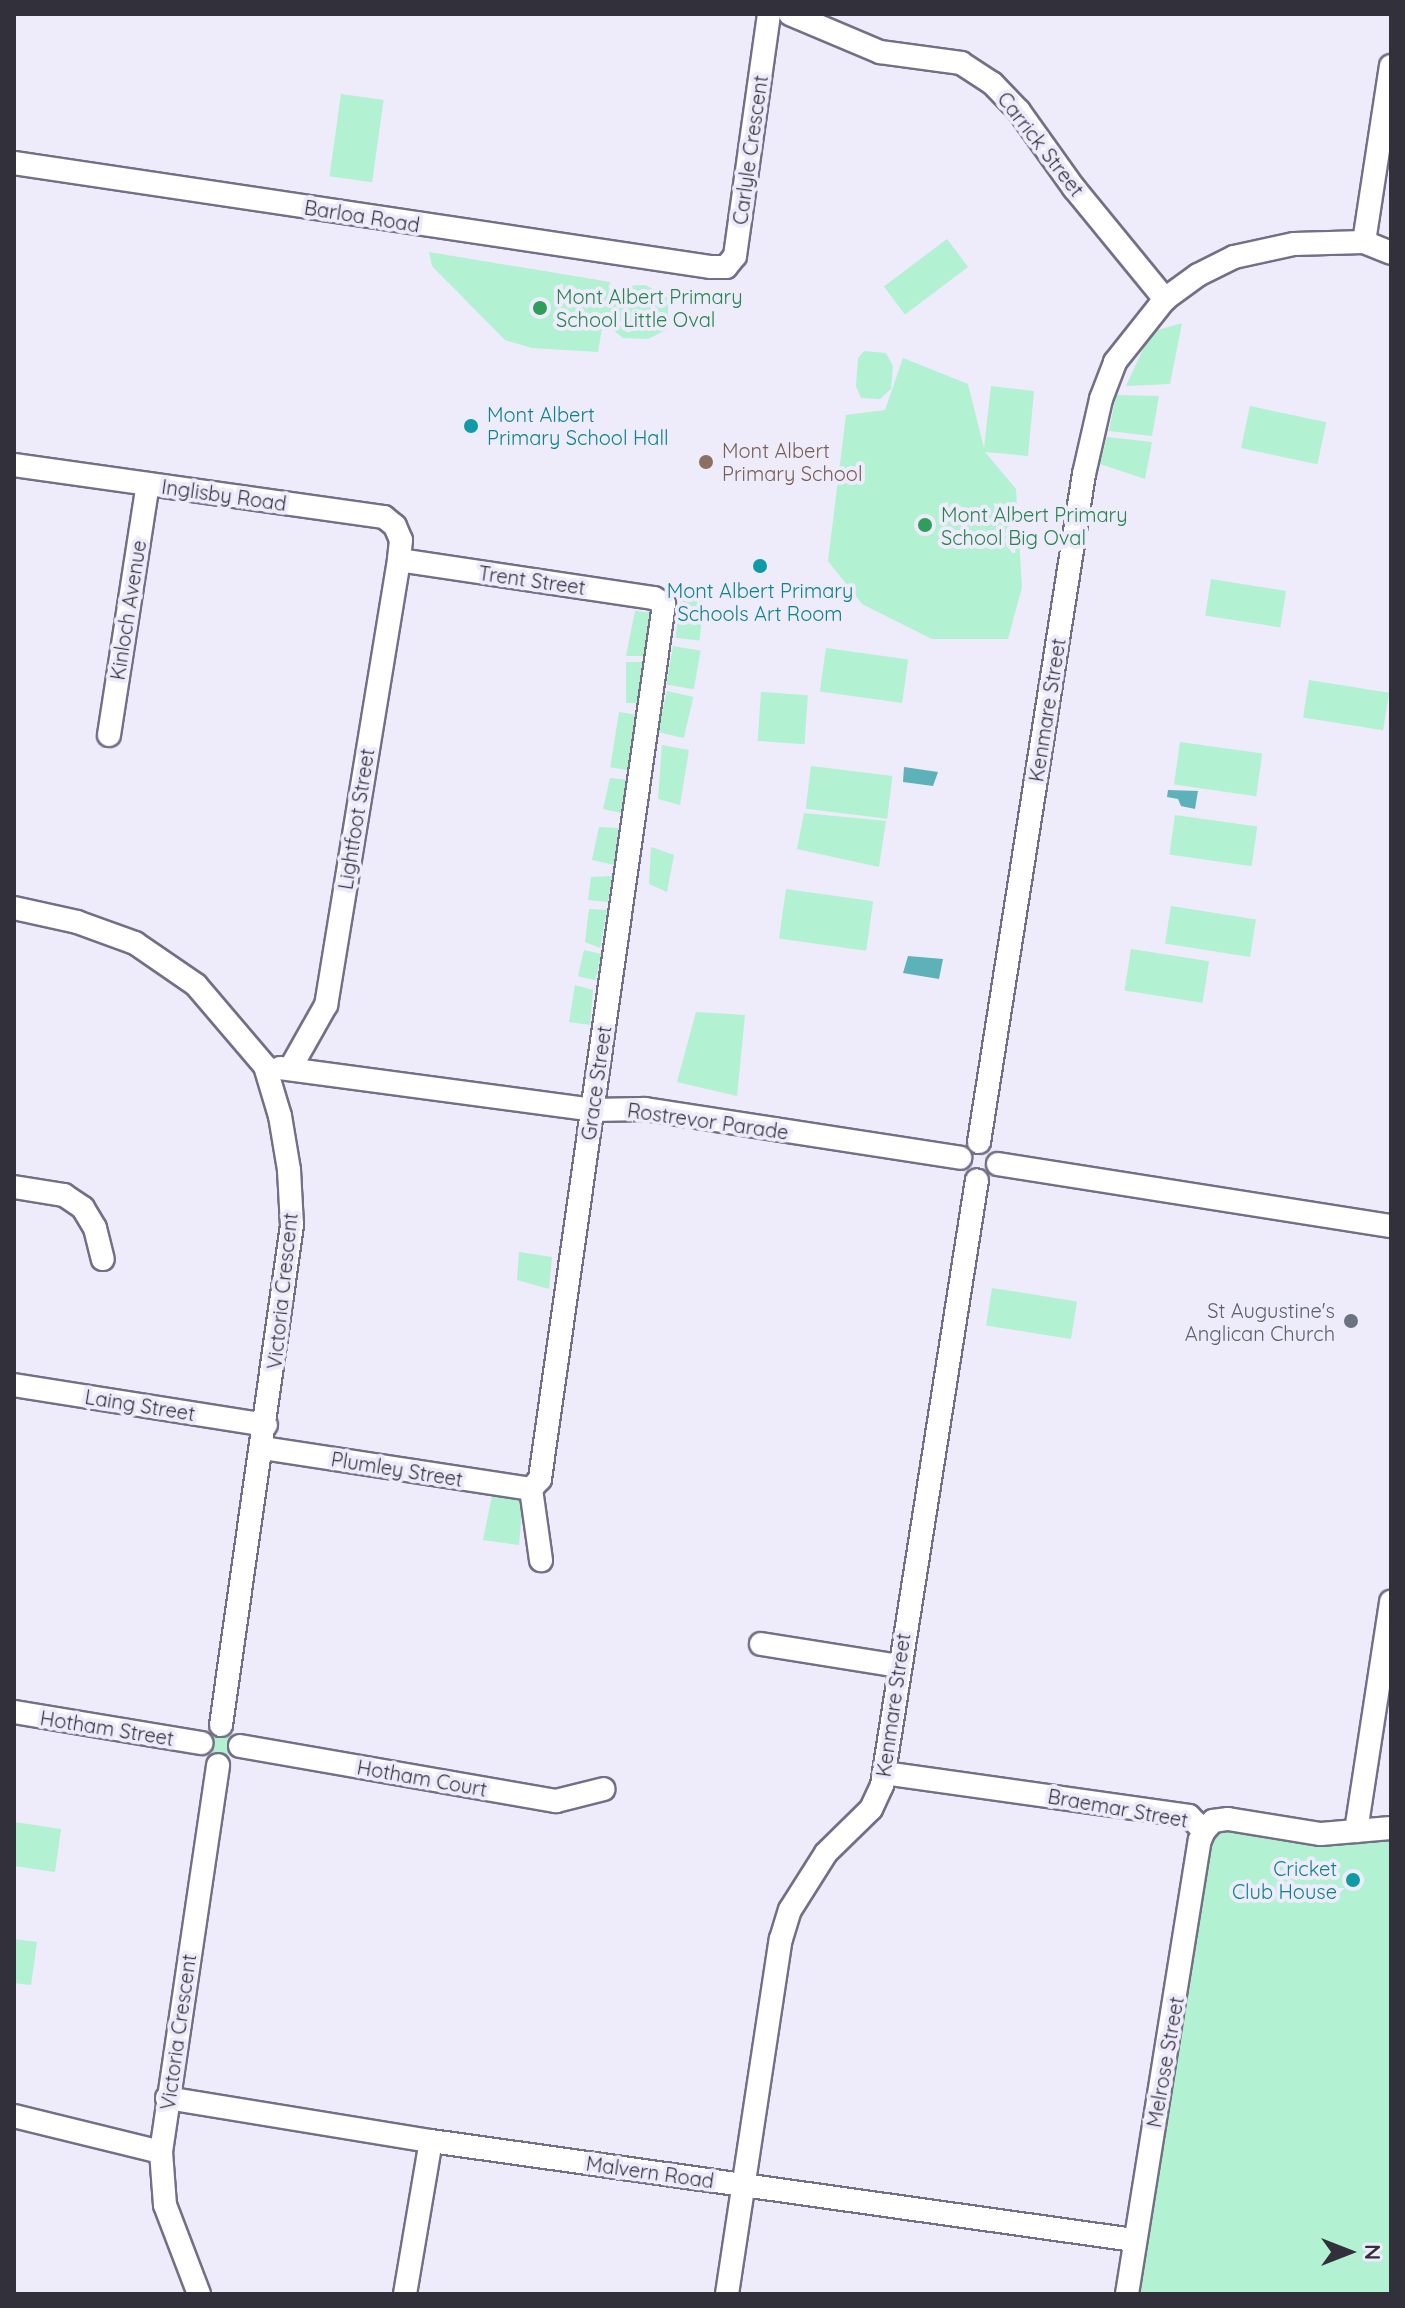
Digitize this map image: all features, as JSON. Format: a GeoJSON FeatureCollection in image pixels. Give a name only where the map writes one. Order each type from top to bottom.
{"type":"FeatureCollection","features":[{"type":"Feature","properties":{"kind":"street","name":"Carlyle Crescent"},"geometry":{"type":"LineString","coordinates":[[711,267],[726,267],[735,256],[769,14]]}},
{"type":"Feature","properties":{"kind":"street","name":"Carrick Street"},"geometry":{"type":"LineString","coordinates":[[790,14],[880,52],[961,63],[992,83],[1019,111],[1074,188],[1165,299]]}},
{"type":"Feature","properties":{"kind":"street"},"geometry":{"type":"LineString","coordinates":[[1391,66],[1364,242],[1391,253]]}},
{"type":"Feature","properties":{"kind":"street","name":"Barloa Road"},"geometry":{"type":"LineString","coordinates":[[14,163],[711,267]]}},
{"type":"Feature","properties":{"kind":"street","name":"Kenmare Street"},"geometry":{"type":"LineString","coordinates":[[979,1142],[1084,474],[1101,399],[1115,362],[1165,299],[1198,275],[1234,257],[1294,244],[1364,242]]}},
{"type":"Feature","properties":{"kind":"street","name":"Inglisby Road"},"geometry":{"type":"LineString","coordinates":[[14,465],[384,517],[395,526],[401,540],[399,560]]}},
{"type":"Feature","properties":{"kind":"street","name":"Kinloch Avenue"},"geometry":{"type":"LineString","coordinates":[[109,735],[148,484]]}},
{"type":"Feature","properties":{"kind":"street","name":"Trent Street"},"geometry":{"type":"LineString","coordinates":[[399,560],[654,598],[664,604]]}},
{"type":"Feature","properties":{"kind":"street","name":"Lightfoot Street"},"geometry":{"type":"LineString","coordinates":[[290,1069],[326,1005],[399,560]]}},
{"type":"Feature","properties":{"kind":"street","name":"Grace Street"},"geometry":{"type":"LineString","coordinates":[[541,1560],[531,1489],[540,1479],[664,604]]}},
{"type":"Feature","properties":{"kind":"street","name":"Victoria Crescent"},"geometry":{"type":"LineString","coordinates":[[14,908],[77,922],[135,943],[196,985],[265,1066],[289,1170],[292,1225],[263,1448],[221,1725]]}},
{"type":"Feature","properties":{"kind":"street","name":"Rostrevor Parade"},"geometry":{"type":"LineString","coordinates":[[265,1066],[593,1110],[645,1109],[960,1158]]}},
{"type":"Feature","properties":{"kind":"street"},"geometry":{"type":"LineString","coordinates":[[979,1142],[992,1147],[998,1164],[991,1176],[977,1180],[963,1171],[960,1158],[967,1146],[979,1142]]}},
{"type":"Feature","properties":{"kind":"street"},"geometry":{"type":"LineString","coordinates":[[998,1164],[1391,1226]]}},
{"type":"Feature","properties":{"kind":"street","name":"Kenmare Street"},"geometry":{"type":"LineString","coordinates":[[727,2294],[781,1939],[790,1910],[826,1853],[871,1809],[884,1773],[898,1666],[977,1180]]}},
{"type":"Feature","properties":{"kind":"street"},"geometry":{"type":"LineString","coordinates":[[14,1187],[64,1195],[83,1208],[95,1228],[103,1259]]}},
{"type":"Feature","properties":{"kind":"street","name":"Laing Street"},"geometry":{"type":"LineString","coordinates":[[14,1385],[266,1425]]}},
{"type":"Feature","properties":{"kind":"street","name":"Plumley Street"},"geometry":{"type":"LineString","coordinates":[[263,1448],[531,1489]]}},
{"type":"Feature","properties":{"kind":"street"},"geometry":{"type":"LineString","coordinates":[[1356,1831],[1391,1602]]}},
{"type":"Feature","properties":{"kind":"street"},"geometry":{"type":"LineString","coordinates":[[761,1644],[898,1666]]}},
{"type":"Feature","properties":{"kind":"street","name":"Hotham Street"},"geometry":{"type":"LineString","coordinates":[[14,1712],[201,1743]]}},
{"type":"Feature","properties":{"kind":"street"},"geometry":{"type":"LineString","coordinates":[[221,1725],[235,1732],[240,1746],[233,1760],[218,1765],[205,1758],[201,1743],[207,1730],[221,1725]]}},
{"type":"Feature","properties":{"kind":"street","name":"Hotham Court"},"geometry":{"type":"LineString","coordinates":[[240,1746],[556,1801],[604,1789]]}},
{"type":"Feature","properties":{"kind":"street","name":"Victoria Crescent"},"geometry":{"type":"LineString","coordinates":[[199,2294],[165,2205],[161,2152],[218,1765]]}},
{"type":"Feature","properties":{"kind":"street","name":"Braemar Street"},"geometry":{"type":"LineString","coordinates":[[884,1773],[1189,1816],[1204,1831],[1213,1821],[1228,1819],[1321,1834],[1391,1828]]}},
{"type":"Feature","properties":{"kind":"street","name":"Melrose Street"},"geometry":{"type":"LineString","coordinates":[[1127,2294],[1204,1831]]}},
{"type":"Feature","properties":{"kind":"street","name":"Malvern Road"},"geometry":{"type":"LineString","coordinates":[[167,2098],[431,2141],[1134,2240]]}},
{"type":"Feature","properties":{"kind":"street"},"geometry":{"type":"LineString","coordinates":[[14,2116],[161,2152]]}},
{"type":"Feature","properties":{"kind":"street"},"geometry":{"type":"LineString","coordinates":[[405,2294],[431,2141]]}},
{"type":"Feature","properties":{"kind":"green space"},"geometry":{"type":"Polygon","coordinates":[[[341,94],[384,100],[372,182],[329,176],[341,94]]]}},
{"type":"Feature","properties":{"kind":"green space"},"geometry":{"type":"Polygon","coordinates":[[[947,239],[968,267],[905,314],[884,287],[947,239]]]}},
{"type":"Feature","properties":{"kind":"green space","name":"Mont Albert Primary School Little Oval"},"geometry":{"type":"Polygon","coordinates":[[[429,252],[610,282],[609,294],[623,286],[645,285],[668,297],[668,329],[648,339],[623,338],[603,322],[598,352],[532,348],[505,340],[432,266],[429,252]]]}},
{"type":"Feature","properties":{"kind":"green space"},"geometry":{"type":"Polygon","coordinates":[[[1182,323],[1170,384],[1126,386],[1151,332],[1182,323]]]}},
{"type":"Feature","properties":{"kind":"green space"},"geometry":{"type":"Polygon","coordinates":[[[864,351],[886,353],[893,366],[891,389],[880,399],[861,398],[856,386],[858,358],[864,351]]]}},
{"type":"Feature","properties":{"kind":"green space","name":"Mont Albert Primary School Big Oval"},"geometry":{"type":"Polygon","coordinates":[[[903,358],[968,384],[984,448],[991,386],[1034,391],[1028,456],[985,452],[1016,489],[1022,587],[1008,639],[932,639],[862,604],[828,561],[846,415],[885,410],[903,358]]]}},
{"type":"Feature","properties":{"kind":"green space"},"geometry":{"type":"Polygon","coordinates":[[[1116,395],[1159,396],[1152,436],[1109,431],[1116,395]]]}},
{"type":"Feature","properties":{"kind":"green space"},"geometry":{"type":"Polygon","coordinates":[[[1250,406],[1326,422],[1317,464],[1241,448],[1250,406]]]}},
{"type":"Feature","properties":{"kind":"green space"},"geometry":{"type":"Polygon","coordinates":[[[1107,437],[1152,442],[1145,479],[1100,464],[1107,437]]]}},
{"type":"Feature","properties":{"kind":"green space"},"geometry":{"type":"Polygon","coordinates":[[[1211,579],[1286,591],[1280,627],[1205,616],[1211,579]]]}},
{"type":"Feature","properties":{"kind":"green space"},"geometry":{"type":"Polygon","coordinates":[[[681,594],[705,597],[699,641],[676,638],[681,594]]]}},
{"type":"Feature","properties":{"kind":"green space"},"geometry":{"type":"Polygon","coordinates":[[[635,611],[655,613],[645,656],[626,656],[635,611]]]}},
{"type":"Feature","properties":{"kind":"green space"},"geometry":{"type":"Polygon","coordinates":[[[673,646],[701,651],[694,689],[666,684],[673,646]]]}},
{"type":"Feature","properties":{"kind":"green space"},"geometry":{"type":"Polygon","coordinates":[[[826,648],[908,660],[902,703],[820,692],[826,648]]]}},
{"type":"Feature","properties":{"kind":"green space"},"geometry":{"type":"Polygon","coordinates":[[[626,662],[645,662],[645,703],[626,703],[626,662]]]}},
{"type":"Feature","properties":{"kind":"green space"},"geometry":{"type":"Polygon","coordinates":[[[1309,680],[1389,693],[1383,730],[1303,718],[1309,680]]]}},
{"type":"Feature","properties":{"kind":"green space"},"geometry":{"type":"Polygon","coordinates":[[[667,691],[693,697],[684,738],[658,732],[667,691]]]}},
{"type":"Feature","properties":{"kind":"green space"},"geometry":{"type":"Polygon","coordinates":[[[761,692],[808,695],[804,744],[758,741],[761,692]]]}},
{"type":"Feature","properties":{"kind":"green space"},"geometry":{"type":"Polygon","coordinates":[[[619,712],[637,715],[628,770],[610,767],[619,712]]]}},
{"type":"Feature","properties":{"kind":"green space"},"geometry":{"type":"Polygon","coordinates":[[[1180,742],[1262,754],[1256,796],[1174,785],[1180,742]]]}},
{"type":"Feature","properties":{"kind":"green space"},"geometry":{"type":"Polygon","coordinates":[[[662,745],[689,750],[680,805],[658,799],[662,745]]]}},
{"type":"Feature","properties":{"kind":"green space"},"geometry":{"type":"Polygon","coordinates":[[[811,766],[892,776],[887,819],[806,809],[811,766]]]}},
{"type":"Feature","properties":{"kind":"green space"},"geometry":{"type":"Polygon","coordinates":[[[610,778],[630,780],[626,814],[603,809],[610,778]]]}},
{"type":"Feature","properties":{"kind":"green space"},"geometry":{"type":"Polygon","coordinates":[[[804,813],[886,821],[879,867],[797,849],[804,813]]]}},
{"type":"Feature","properties":{"kind":"green space"},"geometry":{"type":"Polygon","coordinates":[[[1175,815],[1257,827],[1252,866],[1169,855],[1175,815]]]}},
{"type":"Feature","properties":{"kind":"green space"},"geometry":{"type":"Polygon","coordinates":[[[599,827],[619,828],[614,865],[592,860],[599,827]]]}},
{"type":"Feature","properties":{"kind":"green space"},"geometry":{"type":"Polygon","coordinates":[[[651,847],[674,855],[667,892],[649,884],[651,847]]]}},
{"type":"Feature","properties":{"kind":"green space"},"geometry":{"type":"Polygon","coordinates":[[[612,876],[608,902],[588,900],[591,877],[612,876]]]}},
{"type":"Feature","properties":{"kind":"green space"},"geometry":{"type":"Polygon","coordinates":[[[786,889],[873,901],[866,951],[779,939],[786,889]]]}},
{"type":"Feature","properties":{"kind":"green space"},"geometry":{"type":"Polygon","coordinates":[[[1171,906],[1256,919],[1250,957],[1165,944],[1171,906]]]}},
{"type":"Feature","properties":{"kind":"green space"},"geometry":{"type":"Polygon","coordinates":[[[589,909],[607,910],[600,948],[585,942],[589,909]]]}},
{"type":"Feature","properties":{"kind":"green space"},"geometry":{"type":"Polygon","coordinates":[[[1131,949],[1209,961],[1202,1003],[1124,990],[1131,949]]]}},
{"type":"Feature","properties":{"kind":"green space"},"geometry":{"type":"Polygon","coordinates":[[[584,950],[602,954],[595,980],[578,976],[584,950]]]}},
{"type":"Feature","properties":{"kind":"green space"},"geometry":{"type":"Polygon","coordinates":[[[575,985],[593,990],[590,1025],[569,1022],[575,985]]]}},
{"type":"Feature","properties":{"kind":"green space"},"geometry":{"type":"Polygon","coordinates":[[[696,1012],[745,1015],[737,1096],[677,1082],[696,1012]]]}},
{"type":"Feature","properties":{"kind":"green space"},"geometry":{"type":"Polygon","coordinates":[[[519,1252],[552,1257],[549,1289],[517,1280],[519,1252]]]}},
{"type":"Feature","properties":{"kind":"green space"},"geometry":{"type":"Polygon","coordinates":[[[992,1288],[1077,1301],[1071,1339],[986,1326],[992,1288]]]}},
{"type":"Feature","properties":{"kind":"green space"},"geometry":{"type":"Polygon","coordinates":[[[492,1496],[523,1500],[519,1545],[483,1540],[492,1496]]]}},
{"type":"Feature","properties":{"kind":"green space"},"geometry":{"type":"Polygon","coordinates":[[[216,1733],[226,1733],[233,1740],[233,1750],[226,1757],[216,1757],[209,1750],[209,1740],[216,1733]]]}},
{"type":"Feature","properties":{"kind":"green space"},"geometry":{"type":"Polygon","coordinates":[[[1213,1821],[1391,1828],[1391,2294],[1128,2294],[1213,1821]]]}},
{"type":"Feature","properties":{"kind":"green space"},"geometry":{"type":"Polygon","coordinates":[[[14,1822],[61,1829],[55,1872],[14,1866],[14,1822]]]}},
{"type":"Feature","properties":{"kind":"green space"},"geometry":{"type":"Polygon","coordinates":[[[14,1939],[37,1942],[31,1985],[14,1983],[14,1939]]]}},
{"type":"Feature","properties":{"kind":"water"},"geometry":{"type":"Polygon","coordinates":[[[904,767],[938,772],[933,786],[903,782],[904,767]]]}},
{"type":"Feature","properties":{"kind":"water"},"geometry":{"type":"Polygon","coordinates":[[[1168,790],[1198,791],[1195,809],[1181,806],[1178,799],[1167,797],[1168,790]]]}},
{"type":"Feature","properties":{"kind":"water"},"geometry":{"type":"Polygon","coordinates":[[[908,956],[943,959],[939,979],[903,973],[908,956]]]}},
{"type":"Feature","properties":{"kind":"place","name":"Mont Albert Primary School Little Oval"},"geometry":{"type":"Point","coordinates":[540,308]}},
{"type":"Feature","properties":{"kind":"place","name":"Mont Albert Primary School Hall"},"geometry":{"type":"Point","coordinates":[471,426]}},
{"type":"Feature","properties":{"kind":"place","name":"Mont Albert Primary School"},"geometry":{"type":"Point","coordinates":[706,462]}},
{"type":"Feature","properties":{"kind":"place","name":"Mont Albert Primary School Big Oval"},"geometry":{"type":"Point","coordinates":[925,525]}},
{"type":"Feature","properties":{"kind":"place","name":"Mont Albert Primary Schools Art Room"},"geometry":{"type":"Point","coordinates":[760,566]}},
{"type":"Feature","properties":{"kind":"place","name":"St Augustine's Anglican Church"},"geometry":{"type":"Point","coordinates":[1351,1321]}},
{"type":"Feature","properties":{"kind":"place","name":"Cricket Club House"},"geometry":{"type":"Point","coordinates":[1353,1880]}}]}
